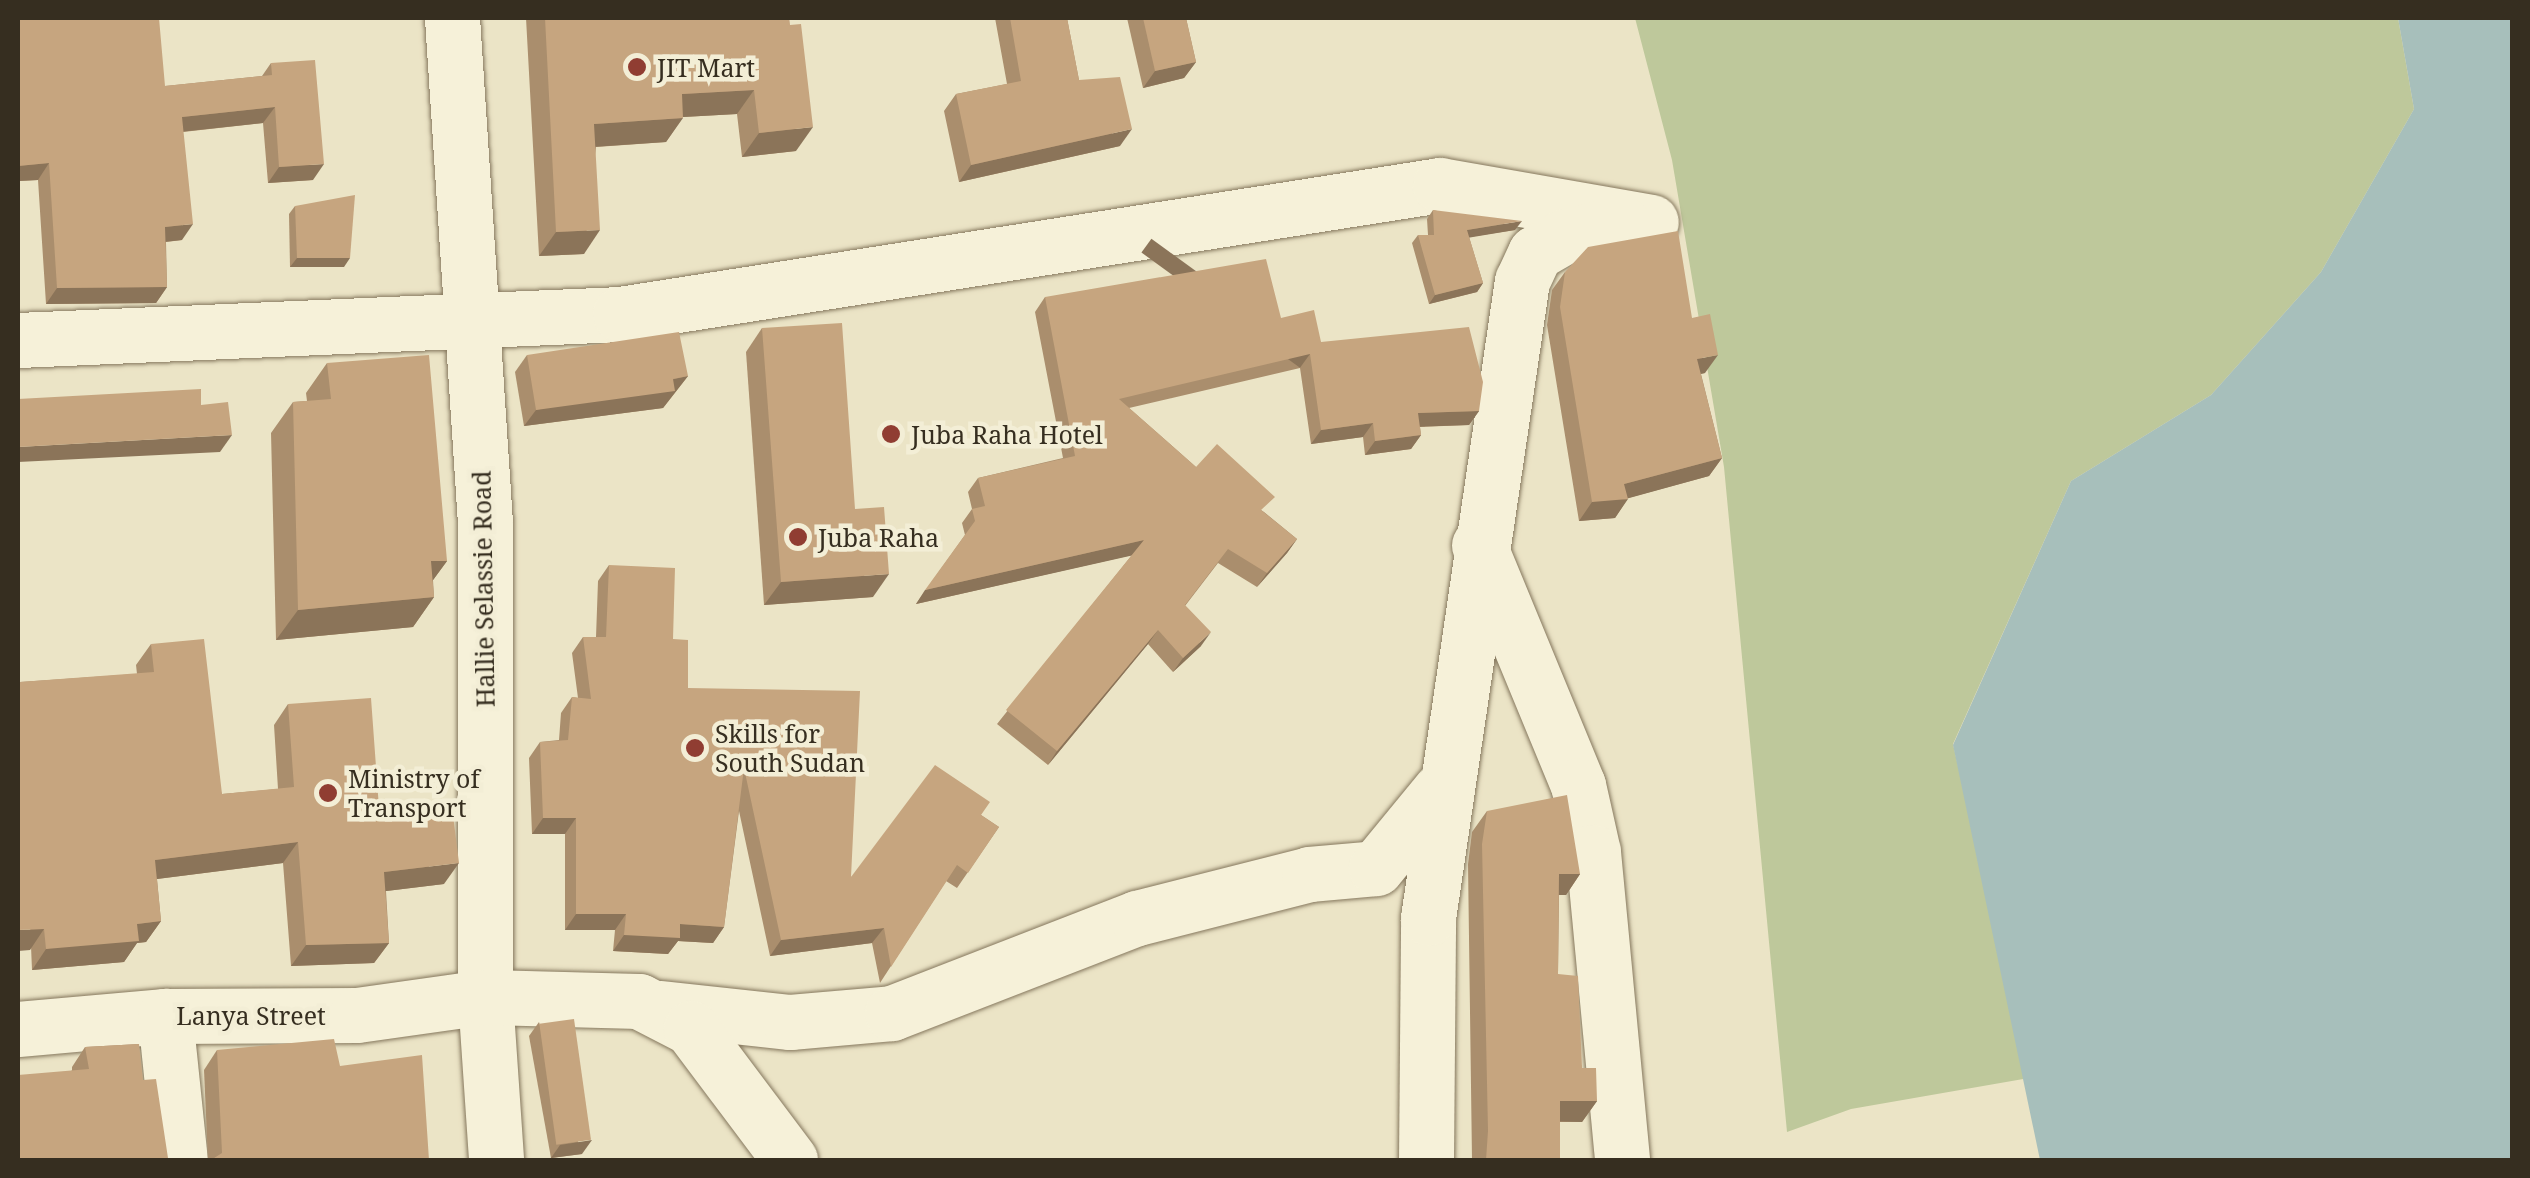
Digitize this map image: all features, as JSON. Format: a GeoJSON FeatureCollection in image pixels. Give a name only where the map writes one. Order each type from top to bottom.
{"type":"FeatureCollection","features":[{"type":"Feature","properties":{"kind":"street","name":"Hallie Selassie Road"},"geometry":{"type":"LineString","coordinates":[[452,18],[485,523],[485,997],[496,1160]]}},
{"type":"Feature","properties":{"kind":"street"},"geometry":{"type":"LineString","coordinates":[[18,340],[472,316],[620,314],[1440,185],[1650,222],[1604,224],[1535,253],[1522,281],[1479,545],[1428,918],[1426,1160]]}},
{"type":"Feature","properties":{"kind":"street"},"geometry":{"type":"LineString","coordinates":[[1479,545],[1578,786],[1593,852],[1622,1160]]}},
{"type":"Feature","properties":{"kind":"street","name":"Lanya Street"},"geometry":{"type":"LineString","coordinates":[[18,1029],[165,1016],[357,1015],[485,997],[661,1008],[790,1022],[892,1013],[1154,913],[1376,868],[1446,782]]}},
{"type":"Feature","properties":{"kind":"street"},"geometry":{"type":"LineString","coordinates":[[661,1008],[722,1062],[790,1160]]}},
{"type":"Feature","properties":{"kind":"street"},"geometry":{"type":"LineString","coordinates":[[165,1016],[180,1160]]}},
{"type":"Feature","properties":{"kind":"green space"},"geometry":{"type":"Polygon","coordinates":[[[1635,18],[2398,18],[2414,109],[2321,272],[2211,395],[2071,481],[1953,744],[2029,1078],[1851,1109],[1787,1132],[1724,467],[1672,160],[1635,18]]]}},
{"type":"Feature","properties":{"kind":"water"},"geometry":{"type":"Polygon","coordinates":[[[2398,18],[2512,18],[2512,1160],[2040,1160],[1953,745],[2071,481],[2211,395],[2321,272],[2414,109],[2398,18]]]}},
{"type":"Feature","properties":{"kind":"building"},"geometry":{"type":"Polygon","coordinates":[[[18,18],[159,18],[165,86],[272,75],[271,63],[315,60],[324,164],[279,167],[275,107],[182,117],[193,224],[165,227],[167,287],[57,288],[49,163],[18,166],[18,18]]]}},
{"type":"Feature","properties":{"kind":"building"},"geometry":{"type":"Polygon","coordinates":[[[545,18],[789,18],[790,25],[801,24],[813,127],[759,133],[754,90],[682,94],[683,118],[594,124],[600,230],[556,232],[545,18]]]}},
{"type":"Feature","properties":{"kind":"building"},"geometry":{"type":"Polygon","coordinates":[[[1010,18],[1067,18],[1079,80],[1120,77],[1132,129],[971,165],[956,94],[1021,81],[1010,18]]]}},
{"type":"Feature","properties":{"kind":"building"},"geometry":{"type":"Polygon","coordinates":[[[1143,18],[1186,18],[1196,62],[1155,71],[1143,18]]]}},
{"type":"Feature","properties":{"kind":"building"},"geometry":{"type":"Polygon","coordinates":[[[355,195],[350,258],[297,258],[295,206],[355,195]]]}},
{"type":"Feature","properties":{"kind":"building"},"geometry":{"type":"Polygon","coordinates":[[[1433,210],[1522,221],[1467,230],[1483,283],[1435,295],[1418,235],[1434,235],[1433,210]]]}},
{"type":"Feature","properties":{"kind":"building"},"geometry":{"type":"Polygon","coordinates":[[[1678,231],[1692,318],[1710,314],[1718,355],[1697,359],[1722,458],[1624,484],[1628,499],[1592,502],[1560,307],[1565,272],[1588,247],[1678,231]]]}},
{"type":"Feature","properties":{"kind":"building"},"geometry":{"type":"Polygon","coordinates":[[[1266,259],[1281,318],[1314,310],[1321,342],[1469,327],[1483,382],[1479,411],[1418,413],[1421,435],[1375,441],[1373,423],[1321,430],[1310,354],[1119,399],[1196,467],[1217,444],[1275,497],[1261,510],[1297,539],[1267,573],[1228,549],[1185,605],[1211,632],[1183,658],[1158,630],[1057,751],[1006,710],[1144,540],[925,590],[975,521],[972,509],[985,506],[978,478],[1075,456],[1045,297],[1266,259]]]}},
{"type":"Feature","properties":{"kind":"building"},"geometry":{"type":"Polygon","coordinates":[[[842,323],[855,509],[884,507],[889,574],[781,582],[762,328],[842,323]]]}},
{"type":"Feature","properties":{"kind":"building"},"geometry":{"type":"Polygon","coordinates":[[[679,332],[688,376],[673,379],[675,391],[536,410],[527,355],[679,332]]]}},
{"type":"Feature","properties":{"kind":"building"},"geometry":{"type":"Polygon","coordinates":[[[429,355],[447,561],[431,561],[434,597],[298,610],[293,402],[331,399],[327,363],[429,355]]]}},
{"type":"Feature","properties":{"kind":"building"},"geometry":{"type":"Polygon","coordinates":[[[201,389],[201,405],[228,402],[232,435],[18,447],[18,399],[201,389]]]}},
{"type":"Feature","properties":{"kind":"building"},"geometry":{"type":"Polygon","coordinates":[[[609,565],[675,568],[673,639],[688,640],[688,688],[860,691],[851,877],[935,765],[990,802],[981,815],[999,827],[968,873],[957,865],[891,967],[884,928],[781,940],[744,768],[724,927],[680,924],[680,938],[624,935],[626,914],[576,914],[576,818],[543,818],[540,742],[568,740],[572,697],[591,699],[583,637],[606,637],[609,565]]]}},
{"type":"Feature","properties":{"kind":"building"},"geometry":{"type":"Polygon","coordinates":[[[204,639],[222,794],[294,787],[288,704],[371,698],[379,808],[451,799],[459,863],[384,872],[389,943],[306,945],[298,842],[155,860],[161,921],[137,924],[139,941],[46,949],[44,929],[18,930],[18,663],[20,682],[154,672],[151,644],[204,639]]]}},
{"type":"Feature","properties":{"kind":"building"},"geometry":{"type":"Polygon","coordinates":[[[1567,795],[1580,874],[1559,874],[1558,974],[1578,976],[1582,1068],[1596,1068],[1597,1101],[1560,1101],[1560,1160],[1486,1160],[1482,844],[1487,811],[1567,795]]]}},
{"type":"Feature","properties":{"kind":"building"},"geometry":{"type":"Polygon","coordinates":[[[574,1019],[591,1140],[556,1145],[539,1024],[574,1019]]]}},
{"type":"Feature","properties":{"kind":"building"},"geometry":{"type":"Polygon","coordinates":[[[334,1039],[340,1066],[422,1055],[429,1160],[211,1160],[222,1153],[217,1050],[334,1039]]]}},
{"type":"Feature","properties":{"kind":"building"},"geometry":{"type":"Polygon","coordinates":[[[139,1044],[143,1080],[156,1079],[168,1158],[172,1160],[18,1160],[18,1075],[89,1069],[85,1047],[139,1044]]]}},
{"type":"Feature","properties":{"kind":"place","name":"JIT Mart"},"geometry":{"type":"Point","coordinates":[637,67]}},
{"type":"Feature","properties":{"kind":"place","name":"Juba Raha Hotel"},"geometry":{"type":"Point","coordinates":[891,434]}},
{"type":"Feature","properties":{"kind":"place","name":"Juba Raha"},"geometry":{"type":"Point","coordinates":[798,537]}},
{"type":"Feature","properties":{"kind":"place","name":"Skills for South Sudan"},"geometry":{"type":"Point","coordinates":[695,748]}},
{"type":"Feature","properties":{"kind":"place","name":"Ministry of Transport"},"geometry":{"type":"Point","coordinates":[328,793]}}]}
